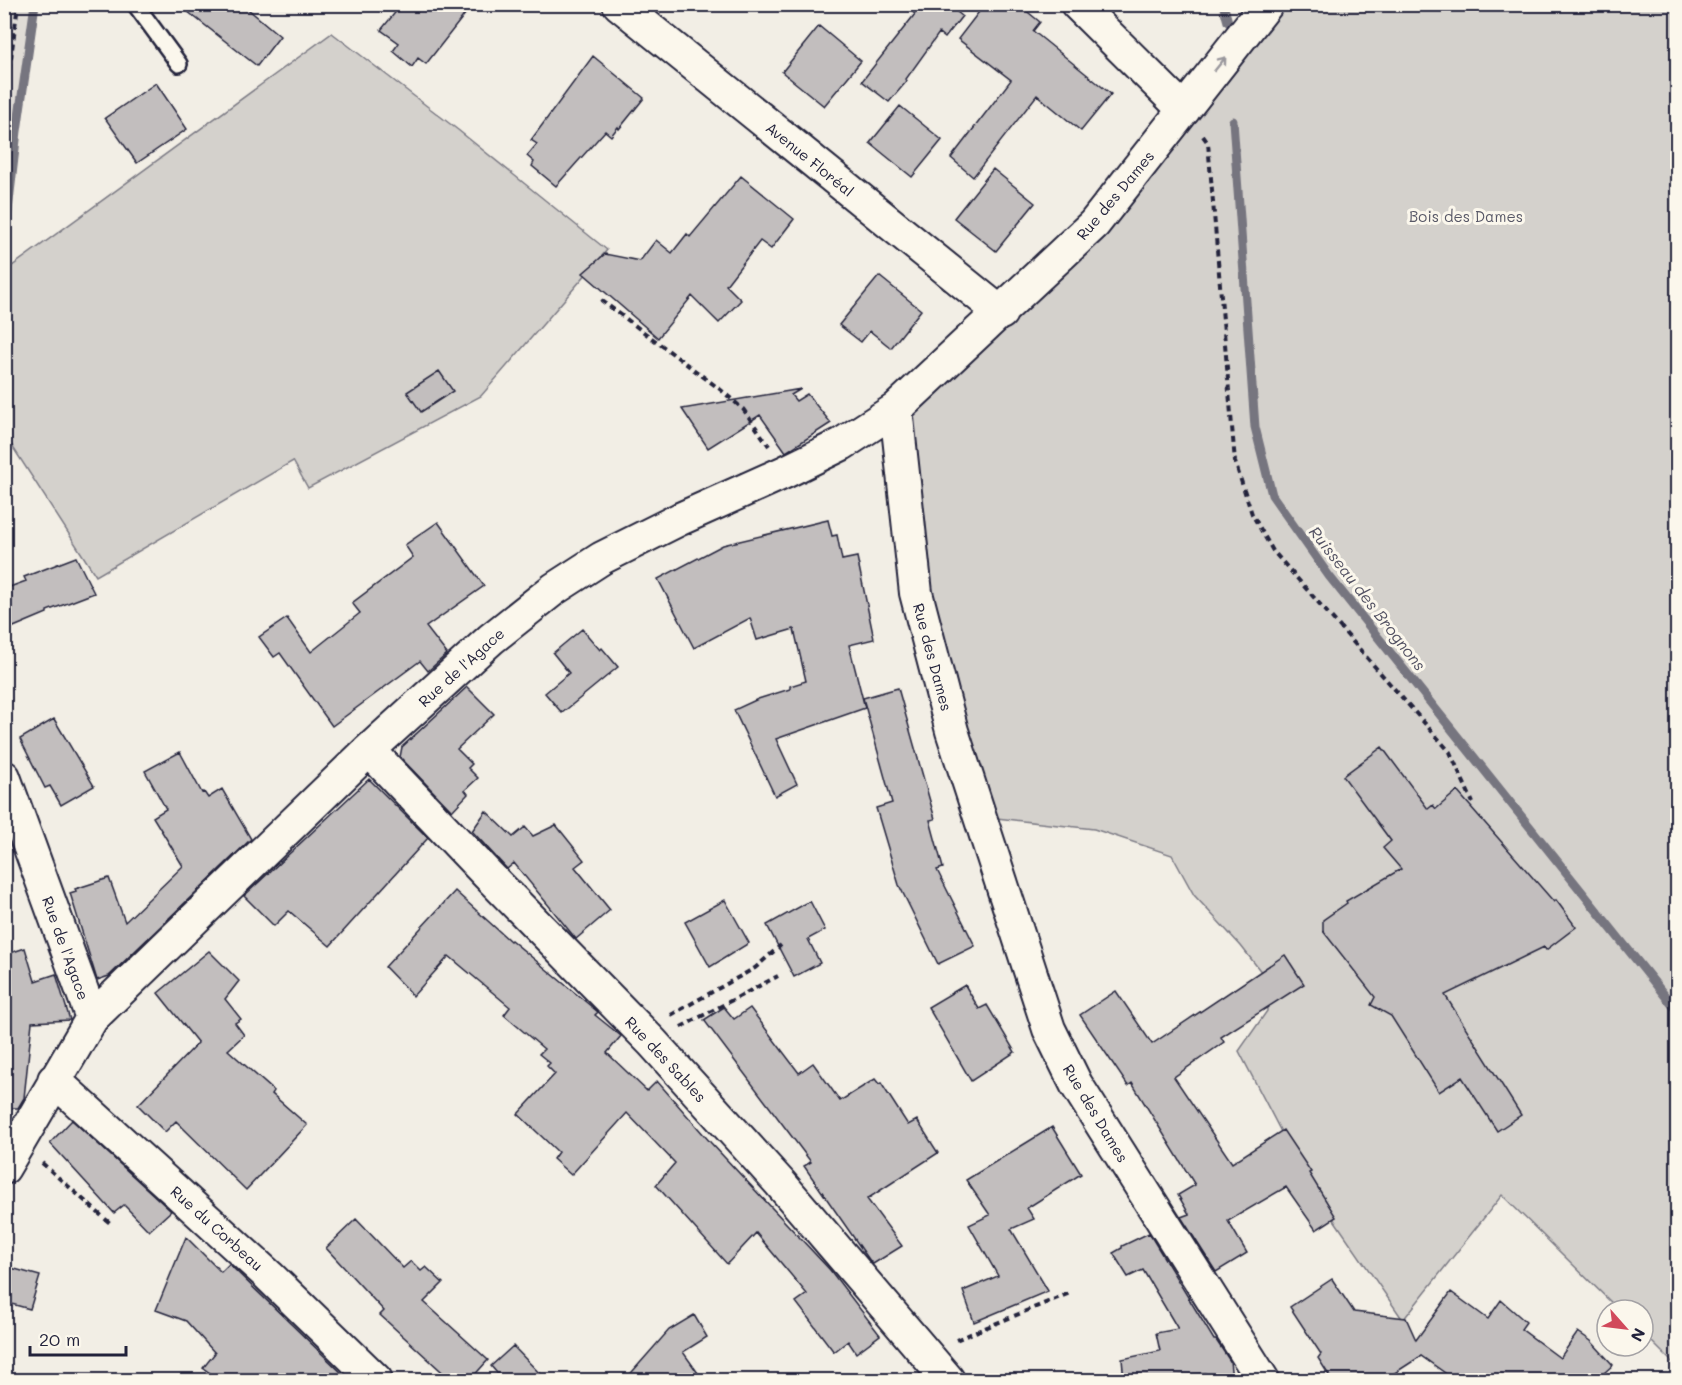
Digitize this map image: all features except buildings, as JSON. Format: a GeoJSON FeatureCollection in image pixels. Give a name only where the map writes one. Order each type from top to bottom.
{"type":"FeatureCollection","features":[{"type":"Feature","properties":{"kind":"street","name":"Avenue Floréal"},"geometry":{"type":"LineString","coordinates":[[619,4],[1001,313]]}},
{"type":"Feature","properties":{"kind":"street"},"geometry":{"type":"LineString","coordinates":[[1077,4],[1184,110]]}},
{"type":"Feature","properties":{"kind":"street","name":"Rue des Dames"},"geometry":{"type":"LineString","coordinates":[[1263,1380],[1076,1084],[1049,1029],[952,731],[916,593],[896,409],[1094,224],[1267,4]]}},
{"type":"Feature","properties":{"kind":"street","name":"Rue de l'Agace"},"geometry":{"type":"LineString","coordinates":[[12,1155],[92,1018],[369,750],[490,639],[554,589],[612,553],[842,444],[896,409]]}},
{"type":"Feature","properties":{"kind":"street","name":"Rue des Sables"},"geometry":{"type":"LineString","coordinates":[[369,750],[647,1037],[780,1183],[948,1380]]}},
{"type":"Feature","properties":{"kind":"street","name":"Rue de l'Agace"},"geometry":{"type":"LineString","coordinates":[[4,777],[92,1018]]}},
{"type":"Feature","properties":{"kind":"street","name":"Rue du Corbeau"},"geometry":{"type":"LineString","coordinates":[[54,1080],[269,1276],[376,1380]]}},
{"type":"Feature","properties":{"kind":"lane"},"geometry":{"type":"LineString","coordinates":[[135,4],[179,64]]}},
{"type":"Feature","properties":{"kind":"path"},"geometry":{"type":"LineString","coordinates":[[4,111],[18,4]]}},
{"type":"Feature","properties":{"kind":"path"},"geometry":{"type":"LineString","coordinates":[[1184,110],[1208,143],[1236,462],[1251,514],[1273,551],[1450,752],[1473,803]]}},
{"type":"Feature","properties":{"kind":"path"},"geometry":{"type":"LineString","coordinates":[[601,300],[743,409],[785,472]]}},
{"type":"Feature","properties":{"kind":"path"},"geometry":{"type":"LineString","coordinates":[[647,1037],[755,968],[781,945]]}},
{"type":"Feature","properties":{"kind":"path"},"geometry":{"type":"LineString","coordinates":[[647,1037],[778,976]]}},
{"type":"Feature","properties":{"kind":"path"},"geometry":{"type":"LineString","coordinates":[[12,1155],[111,1224]]}},
{"type":"Feature","properties":{"kind":"path"},"geometry":{"type":"LineString","coordinates":[[925,1353],[1072,1292]]}},
{"type":"Feature","properties":{"kind":"shaded area"},"geometry":{"type":"Polygon","coordinates":[[[5,4],[35,5],[17,131],[5,246],[5,4]]]}},
{"type":"Feature","properties":{"kind":"green space","name":"Bois des Dames"},"geometry":{"type":"Polygon","coordinates":[[[1253,5],[1677,5],[1677,1367],[1655,1345],[1655,1298],[1607,1298],[1502,1195],[1403,1320],[1304,1176],[1239,1051],[1267,1011],[1266,978],[1241,946],[1194,895],[1172,855],[1094,829],[979,816],[952,731],[896,409],[1047,270],[1253,5]]]}},
{"type":"Feature","properties":{"kind":"green space"},"geometry":{"type":"Polygon","coordinates":[[[332,33],[458,130],[607,250],[481,396],[308,488],[293,461],[96,576],[5,435],[4,272],[332,33]]]}},
{"type":"Feature","properties":{"kind":"waterway"},"geometry":{"type":"LineString","coordinates":[[4,246],[35,4]]}},
{"type":"Feature","properties":{"kind":"waterway"},"geometry":{"type":"LineString","coordinates":[[1223,4],[1228,22]]}},
{"type":"Feature","properties":{"kind":"waterway","name":"Ruisseau des Brognons"},"geometry":{"type":"LineString","coordinates":[[1233,121],[1255,427],[1272,495],[1329,576],[1678,1012]]}}]}
